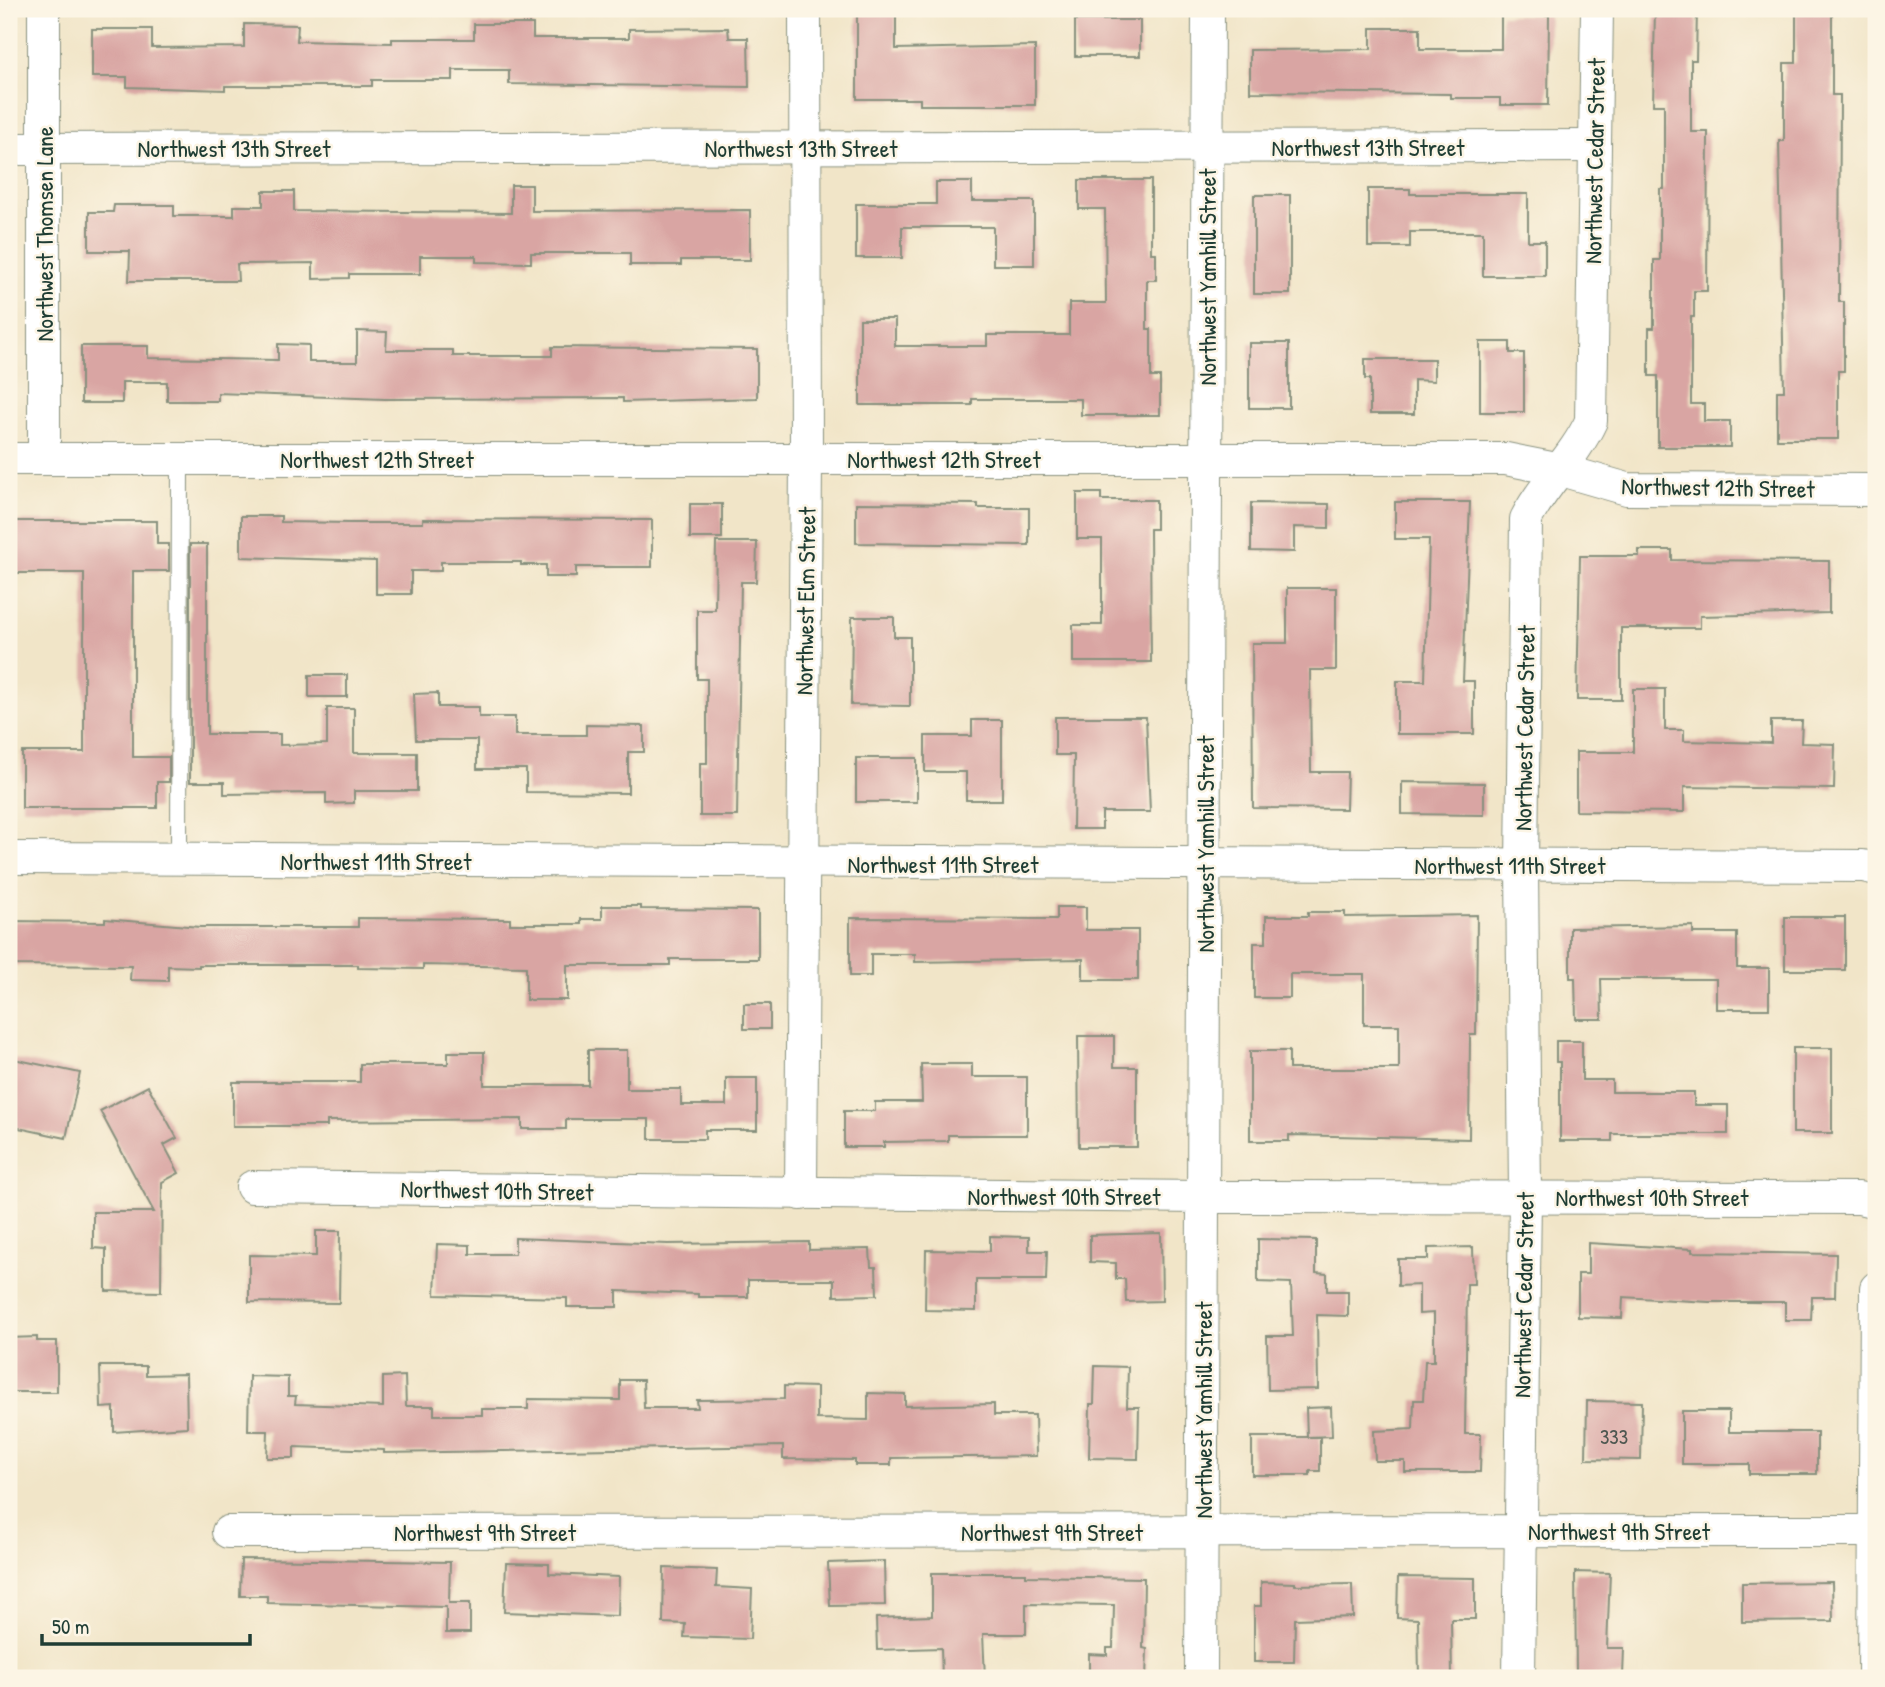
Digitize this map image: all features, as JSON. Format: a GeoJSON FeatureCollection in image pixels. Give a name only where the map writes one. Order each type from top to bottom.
{"type":"FeatureCollection","features":[{"type":"Feature","properties":{"kind":"street","name":"Northwest Thomsen Lane"},"geometry":{"type":"LineString","coordinates":[[44,9],[44,460]]}},
{"type":"Feature","properties":{"kind":"street","name":"Northwest Elm Street"},"geometry":{"type":"LineString","coordinates":[[801,1194],[801,864],[806,459],[805,9]]}},
{"type":"Feature","properties":{"kind":"street","name":"Northwest Yamhill Street"},"geometry":{"type":"LineString","coordinates":[[1202,1678],[1208,9]]}},
{"type":"Feature","properties":{"kind":"street","name":"Northwest Cedar Street"},"geometry":{"type":"LineString","coordinates":[[1519,1678],[1525,1196],[1522,865],[1526,519],[1536,498],[1582,442],[1591,421],[1597,9]]}},
{"type":"Feature","properties":{"kind":"street","name":"Northwest 13th Street"},"geometry":{"type":"LineString","coordinates":[[9,149],[1594,146]]}},
{"type":"Feature","properties":{"kind":"street","name":"Northwest 12th Street"},"geometry":{"type":"LineString","coordinates":[[9,460],[1506,459],[1561,470],[1627,489],[1876,490]]}},
{"type":"Feature","properties":{"kind":"street","name":"Northwest 11th Street"},"geometry":{"type":"LineString","coordinates":[[9,858],[801,864],[1863,866],[1876,869]]}},
{"type":"Feature","properties":{"kind":"street","name":"Northwest 10th Street"},"geometry":{"type":"LineString","coordinates":[[252,1187],[1203,1197],[1859,1198],[1876,1202]]}},
{"type":"Feature","properties":{"kind":"street"},"geometry":{"type":"LineString","coordinates":[[1874,1678],[1876,1288]]}},
{"type":"Feature","properties":{"kind":"street","name":"Northwest 9th Street"},"geometry":{"type":"LineString","coordinates":[[228,1532],[1875,1531]]}},
{"type":"Feature","properties":{"kind":"lane"},"geometry":{"type":"LineString","coordinates":[[179,859],[180,460]]}},
{"type":"Feature","properties":{"kind":"building"},"geometry":{"type":"Polygon","coordinates":[[[1655,9],[1697,9],[1696,60],[1691,60],[1691,132],[1708,132],[1707,291],[1694,291],[1694,317],[1691,317],[1691,404],[1704,404],[1704,421],[1730,421],[1730,447],[1658,447],[1658,376],[1649,376],[1649,328],[1654,328],[1654,260],[1660,260],[1660,189],[1664,189],[1664,105],[1653,105],[1655,9]]]}},
{"type":"Feature","properties":{"kind":"building"},"geometry":{"type":"Polygon","coordinates":[[[1796,9],[1832,9],[1832,95],[1840,95],[1839,302],[1844,302],[1844,371],[1838,371],[1838,439],[1777,439],[1777,391],[1784,391],[1779,141],[1784,141],[1784,63],[1796,63],[1796,9]]]}},
{"type":"Feature","properties":{"kind":"building"},"geometry":{"type":"Polygon","coordinates":[[[857,14],[896,14],[896,49],[1035,46],[1035,105],[920,105],[920,99],[857,99],[857,14]]]}},
{"type":"Feature","properties":{"kind":"building"},"geometry":{"type":"Polygon","coordinates":[[[1501,15],[1549,15],[1548,105],[1500,105],[1500,98],[1451,98],[1451,94],[1250,92],[1250,50],[1371,49],[1371,28],[1420,28],[1420,49],[1501,49],[1501,15]]]}},
{"type":"Feature","properties":{"kind":"building"},"geometry":{"type":"Polygon","coordinates":[[[1075,20],[1140,20],[1140,56],[1075,56],[1075,20]]]}},
{"type":"Feature","properties":{"kind":"building"},"geometry":{"type":"Polygon","coordinates":[[[244,24],[298,25],[297,41],[392,43],[392,39],[474,39],[474,24],[533,24],[533,38],[629,38],[629,29],[728,28],[729,38],[748,38],[749,87],[509,84],[509,70],[453,70],[453,80],[372,80],[372,86],[225,86],[225,90],[127,87],[127,77],[92,77],[92,29],[152,29],[152,48],[244,47],[244,24]]]}},
{"type":"Feature","properties":{"kind":"building"},"geometry":{"type":"Polygon","coordinates":[[[1079,180],[1151,180],[1151,253],[1156,253],[1156,280],[1147,280],[1147,329],[1151,329],[1151,377],[1160,377],[1160,415],[1081,415],[1081,399],[972,399],[972,405],[860,405],[860,319],[895,319],[895,346],[987,346],[987,335],[1069,335],[1069,303],[1106,303],[1105,209],[1079,209],[1079,180]]]}},
{"type":"Feature","properties":{"kind":"building"},"geometry":{"type":"Polygon","coordinates":[[[936,182],[972,182],[972,201],[1034,201],[1034,265],[993,265],[993,227],[902,227],[902,258],[856,258],[856,204],[936,204],[936,182]]]}},
{"type":"Feature","properties":{"kind":"building"},"geometry":{"type":"Polygon","coordinates":[[[511,185],[532,185],[532,211],[750,210],[750,260],[681,260],[681,265],[630,265],[630,253],[531,253],[531,263],[476,262],[476,256],[420,256],[420,274],[349,274],[349,278],[313,279],[313,263],[237,264],[238,281],[129,281],[130,251],[89,251],[89,212],[113,212],[114,205],[174,205],[174,216],[234,216],[234,206],[263,206],[263,191],[294,191],[294,211],[511,213],[511,185]]]}},
{"type":"Feature","properties":{"kind":"building"},"geometry":{"type":"Polygon","coordinates":[[[1368,189],[1410,189],[1410,194],[1528,194],[1528,241],[1545,241],[1545,276],[1483,276],[1483,232],[1410,232],[1410,247],[1368,247],[1368,189]]]}},
{"type":"Feature","properties":{"kind":"building"},"geometry":{"type":"Polygon","coordinates":[[[1254,195],[1290,195],[1290,294],[1254,294],[1254,195]]]}},
{"type":"Feature","properties":{"kind":"building"},"geometry":{"type":"Polygon","coordinates":[[[357,331],[387,332],[386,350],[453,350],[453,356],[552,356],[552,347],[757,349],[757,398],[623,402],[623,398],[385,399],[218,393],[218,401],[167,401],[167,382],[122,382],[122,403],[81,403],[81,346],[148,346],[148,358],[278,360],[278,344],[309,345],[309,362],[357,362],[357,331]]]}},
{"type":"Feature","properties":{"kind":"building"},"geometry":{"type":"Polygon","coordinates":[[[1480,342],[1510,342],[1510,353],[1524,353],[1524,412],[1480,412],[1480,342]]]}},
{"type":"Feature","properties":{"kind":"building"},"geometry":{"type":"Polygon","coordinates":[[[1249,343],[1289,343],[1289,408],[1249,408],[1249,343]]]}},
{"type":"Feature","properties":{"kind":"building"},"geometry":{"type":"Polygon","coordinates":[[[1365,359],[1434,359],[1434,381],[1414,380],[1414,414],[1370,414],[1370,379],[1365,379],[1365,359]]]}},
{"type":"Feature","properties":{"kind":"building"},"geometry":{"type":"Polygon","coordinates":[[[1077,493],[1101,493],[1101,500],[1156,500],[1156,529],[1150,529],[1151,662],[1073,662],[1073,625],[1102,625],[1102,539],[1077,539],[1077,493]]]}},
{"type":"Feature","properties":{"kind":"building"},"geometry":{"type":"Polygon","coordinates":[[[1395,502],[1470,502],[1463,681],[1474,681],[1474,734],[1397,734],[1397,681],[1425,681],[1429,539],[1395,539],[1395,502]]]}},
{"type":"Feature","properties":{"kind":"building"},"geometry":{"type":"Polygon","coordinates":[[[856,503],[978,504],[978,508],[1029,508],[1029,545],[856,543],[856,503]]]}},
{"type":"Feature","properties":{"kind":"building"},"geometry":{"type":"Polygon","coordinates":[[[1251,503],[1329,504],[1329,528],[1294,527],[1294,552],[1251,551],[1251,503]]]}},
{"type":"Feature","properties":{"kind":"building"},"geometry":{"type":"Polygon","coordinates":[[[690,504],[722,504],[722,538],[690,538],[690,504]]]}},
{"type":"Feature","properties":{"kind":"building"},"geometry":{"type":"Polygon","coordinates":[[[241,516],[281,516],[281,522],[351,523],[423,523],[423,519],[652,520],[652,567],[576,567],[576,577],[546,577],[546,565],[521,565],[521,562],[441,562],[441,571],[411,571],[411,594],[376,594],[376,561],[241,557],[241,516]]]}},
{"type":"Feature","properties":{"kind":"building"},"geometry":{"type":"Polygon","coordinates":[[[10,521],[157,521],[157,544],[169,544],[169,571],[133,571],[133,757],[169,757],[169,782],[157,782],[157,808],[22,808],[22,752],[84,752],[84,573],[10,573],[10,521]]]}},
{"type":"Feature","properties":{"kind":"building"},"geometry":{"type":"Polygon","coordinates":[[[716,542],[757,542],[756,582],[741,582],[737,816],[700,816],[700,763],[707,763],[707,679],[697,679],[697,610],[715,610],[716,542]]]}},
{"type":"Feature","properties":{"kind":"building"},"geometry":{"type":"Polygon","coordinates":[[[190,544],[207,544],[207,734],[280,734],[280,745],[327,744],[327,708],[354,708],[354,753],[417,753],[417,791],[354,791],[354,803],[326,804],[326,793],[224,794],[224,782],[190,782],[190,544]]]}},
{"type":"Feature","properties":{"kind":"building"},"geometry":{"type":"Polygon","coordinates":[[[1639,550],[1672,550],[1672,560],[1829,561],[1829,613],[1700,616],[1700,628],[1621,628],[1621,700],[1577,700],[1580,556],[1639,556],[1639,550]]]}},
{"type":"Feature","properties":{"kind":"building"},"geometry":{"type":"Polygon","coordinates":[[[1287,588],[1336,588],[1336,670],[1310,670],[1311,772],[1347,772],[1346,809],[1253,808],[1252,643],[1287,643],[1287,588]]]}},
{"type":"Feature","properties":{"kind":"building"},"geometry":{"type":"Polygon","coordinates":[[[852,617],[894,617],[894,637],[910,637],[910,706],[851,705],[852,617]]]}},
{"type":"Feature","properties":{"kind":"building"},"geometry":{"type":"Polygon","coordinates":[[[309,675],[347,675],[347,697],[309,697],[309,675]]]}},
{"type":"Feature","properties":{"kind":"building"},"geometry":{"type":"Polygon","coordinates":[[[1633,689],[1665,689],[1665,730],[1684,730],[1684,741],[1771,743],[1771,721],[1802,721],[1801,743],[1835,744],[1834,789],[1684,787],[1684,812],[1576,811],[1576,752],[1633,752],[1633,689]]]}},
{"type":"Feature","properties":{"kind":"building"},"geometry":{"type":"Polygon","coordinates":[[[438,693],[438,707],[479,707],[479,717],[515,717],[515,735],[586,735],[586,725],[644,726],[644,752],[628,752],[628,793],[526,792],[526,769],[477,769],[477,740],[416,740],[414,694],[438,693]]]}},
{"type":"Feature","properties":{"kind":"building"},"geometry":{"type":"Polygon","coordinates":[[[1055,717],[1146,717],[1150,812],[1102,812],[1102,829],[1073,829],[1074,755],[1055,755],[1055,717]]]}},
{"type":"Feature","properties":{"kind":"building"},"geometry":{"type":"Polygon","coordinates":[[[972,720],[1002,720],[1002,800],[966,800],[966,772],[925,772],[925,736],[972,736],[972,720]]]}},
{"type":"Feature","properties":{"kind":"building"},"geometry":{"type":"Polygon","coordinates":[[[856,758],[917,758],[917,802],[856,802],[856,758]]]}},
{"type":"Feature","properties":{"kind":"building"},"geometry":{"type":"Polygon","coordinates":[[[1402,782],[1484,783],[1484,815],[1402,814],[1402,782]]]}},
{"type":"Feature","properties":{"kind":"building"},"geometry":{"type":"Polygon","coordinates":[[[602,906],[758,910],[758,959],[670,959],[670,965],[567,965],[567,1000],[526,1000],[526,967],[423,965],[423,969],[358,968],[358,965],[168,966],[168,981],[130,980],[131,966],[9,965],[9,921],[105,922],[105,919],[200,927],[358,927],[358,918],[510,919],[510,924],[581,924],[581,919],[602,919],[602,906]]]}},
{"type":"Feature","properties":{"kind":"building"},"geometry":{"type":"Polygon","coordinates":[[[1057,907],[1086,907],[1086,930],[1138,930],[1138,980],[1083,980],[1083,959],[915,962],[915,954],[871,954],[871,976],[850,976],[850,918],[1057,919],[1057,907]]]}},
{"type":"Feature","properties":{"kind":"building"},"geometry":{"type":"Polygon","coordinates":[[[1308,912],[1345,912],[1345,917],[1477,915],[1476,1035],[1470,1035],[1469,1139],[1289,1135],[1289,1141],[1250,1141],[1250,1051],[1289,1051],[1289,1069],[1399,1069],[1399,1025],[1364,1025],[1364,974],[1290,974],[1290,998],[1254,998],[1254,943],[1266,943],[1266,916],[1308,916],[1308,912]]]}},
{"type":"Feature","properties":{"kind":"building"},"geometry":{"type":"Polygon","coordinates":[[[1785,917],[1845,917],[1845,970],[1785,970],[1785,917]]]}},
{"type":"Feature","properties":{"kind":"building"},"geometry":{"type":"Polygon","coordinates":[[[1693,926],[1693,933],[1737,933],[1737,968],[1769,968],[1769,1009],[1716,1009],[1716,979],[1601,979],[1602,1019],[1576,1019],[1575,978],[1570,978],[1570,928],[1693,926]]]}},
{"type":"Feature","properties":{"kind":"building"},"geometry":{"type":"Polygon","coordinates":[[[744,1004],[770,1004],[770,1029],[744,1029],[744,1004]]]}},
{"type":"Feature","properties":{"kind":"building"},"geometry":{"type":"Polygon","coordinates":[[[1078,1036],[1114,1036],[1114,1067],[1137,1067],[1137,1147],[1079,1147],[1078,1036]]]}},
{"type":"Feature","properties":{"kind":"building"},"geometry":{"type":"Polygon","coordinates":[[[1556,1041],[1582,1041],[1582,1080],[1612,1080],[1612,1092],[1694,1092],[1694,1105],[1728,1105],[1728,1134],[1612,1134],[1612,1141],[1560,1141],[1560,1062],[1556,1062],[1556,1041]]]}},
{"type":"Feature","properties":{"kind":"building"},"geometry":{"type":"Polygon","coordinates":[[[1793,1048],[1832,1048],[1832,1133],[1793,1133],[1793,1048]]]}},
{"type":"Feature","properties":{"kind":"building"},"geometry":{"type":"Polygon","coordinates":[[[588,1050],[627,1050],[627,1089],[681,1089],[681,1105],[726,1105],[726,1078],[757,1078],[757,1130],[705,1130],[705,1139],[649,1139],[649,1119],[566,1119],[566,1129],[522,1129],[522,1119],[327,1121],[327,1126],[233,1126],[233,1082],[360,1082],[360,1064],[448,1064],[448,1052],[484,1052],[484,1085],[588,1085],[588,1050]]]}},
{"type":"Feature","properties":{"kind":"building"},"geometry":{"type":"Polygon","coordinates":[[[9,1058],[80,1073],[66,1138],[9,1126],[9,1058]]]}},
{"type":"Feature","properties":{"kind":"building"},"geometry":{"type":"Polygon","coordinates":[[[921,1064],[972,1064],[972,1077],[1027,1077],[1027,1135],[948,1135],[948,1141],[884,1142],[884,1147],[844,1147],[844,1111],[875,1111],[875,1102],[922,1102],[921,1064]]]}},
{"type":"Feature","properties":{"kind":"building"},"geometry":{"type":"Polygon","coordinates":[[[148,1086],[177,1138],[164,1145],[179,1173],[162,1182],[161,1292],[106,1291],[106,1249],[93,1248],[93,1212],[154,1212],[100,1111],[148,1086]]]}},
{"type":"Feature","properties":{"kind":"building"},"geometry":{"type":"Polygon","coordinates":[[[316,1231],[340,1231],[339,1303],[249,1302],[249,1255],[316,1256],[316,1231]]]}},
{"type":"Feature","properties":{"kind":"building"},"geometry":{"type":"Polygon","coordinates":[[[1161,1233],[1162,1301],[1126,1302],[1125,1279],[1116,1279],[1116,1263],[1090,1262],[1090,1235],[1161,1233]]]}},
{"type":"Feature","properties":{"kind":"building"},"geometry":{"type":"Polygon","coordinates":[[[990,1236],[1029,1237],[1029,1251],[1047,1251],[1046,1280],[976,1280],[976,1311],[925,1310],[926,1250],[990,1251],[990,1236]]]}},
{"type":"Feature","properties":{"kind":"building"},"geometry":{"type":"Polygon","coordinates":[[[515,1238],[668,1244],[809,1242],[809,1250],[870,1249],[871,1267],[876,1267],[877,1295],[834,1296],[834,1280],[748,1280],[748,1297],[698,1297],[698,1294],[617,1291],[617,1307],[567,1307],[567,1298],[435,1295],[437,1244],[470,1245],[470,1254],[515,1254],[515,1238]]]}},
{"type":"Feature","properties":{"kind":"building"},"geometry":{"type":"Polygon","coordinates":[[[1258,1239],[1316,1240],[1316,1273],[1327,1274],[1327,1291],[1348,1291],[1348,1316],[1317,1315],[1318,1389],[1268,1390],[1267,1336],[1293,1336],[1291,1283],[1258,1282],[1258,1239]]]}},
{"type":"Feature","properties":{"kind":"building"},"geometry":{"type":"Polygon","coordinates":[[[1588,1243],[1692,1249],[1692,1252],[1836,1254],[1835,1297],[1812,1297],[1811,1320],[1785,1320],[1785,1302],[1709,1302],[1623,1297],[1622,1318],[1578,1317],[1578,1274],[1588,1274],[1588,1243]]]}},
{"type":"Feature","properties":{"kind":"building"},"geometry":{"type":"Polygon","coordinates":[[[1473,1247],[1474,1284],[1467,1284],[1465,1434],[1481,1434],[1480,1472],[1405,1472],[1405,1461],[1375,1461],[1374,1431],[1413,1429],[1414,1400],[1423,1400],[1425,1361],[1434,1361],[1434,1313],[1419,1314],[1419,1285],[1398,1286],[1398,1259],[1428,1259],[1428,1248],[1473,1247]]]}},
{"type":"Feature","properties":{"kind":"building"},"geometry":{"type":"Polygon","coordinates":[[[37,1337],[37,1341],[57,1341],[57,1392],[9,1392],[9,1338],[37,1337]]]}},
{"type":"Feature","properties":{"kind":"building"},"geometry":{"type":"Polygon","coordinates":[[[100,1366],[146,1366],[146,1375],[186,1374],[187,1427],[114,1432],[114,1407],[101,1408],[100,1366]]]}},
{"type":"Feature","properties":{"kind":"building"},"geometry":{"type":"Polygon","coordinates":[[[1095,1366],[1128,1367],[1127,1407],[1139,1407],[1138,1459],[1089,1458],[1090,1404],[1094,1404],[1095,1366]]]}},
{"type":"Feature","properties":{"kind":"building"},"geometry":{"type":"Polygon","coordinates":[[[249,1376],[288,1377],[288,1396],[296,1396],[295,1404],[383,1407],[383,1377],[405,1376],[406,1406],[434,1406],[434,1415],[482,1415],[482,1409],[528,1409],[528,1399],[620,1400],[620,1380],[643,1380],[644,1408],[698,1408],[697,1400],[784,1399],[784,1386],[817,1387],[817,1419],[868,1420],[868,1393],[905,1394],[905,1406],[994,1404],[994,1415],[1035,1415],[1036,1456],[891,1458],[891,1465],[855,1465],[855,1460],[783,1459],[783,1446],[384,1453],[384,1450],[294,1447],[294,1458],[267,1458],[268,1431],[248,1431],[249,1376]]]}},
{"type":"Feature","properties":{"kind":"building"},"geometry":{"type":"Polygon","coordinates":[[[1587,1401],[1642,1402],[1641,1460],[1586,1459],[1587,1401]]]}},
{"type":"Feature","properties":{"kind":"building"},"geometry":{"type":"Polygon","coordinates":[[[1331,1407],[1332,1436],[1307,1437],[1306,1408],[1331,1407]]]}},
{"type":"Feature","properties":{"kind":"building"},"geometry":{"type":"Polygon","coordinates":[[[1682,1411],[1729,1411],[1729,1432],[1817,1432],[1817,1474],[1749,1474],[1749,1464],[1682,1464],[1682,1411]]]}},
{"type":"Feature","properties":{"kind":"building"},"geometry":{"type":"Polygon","coordinates":[[[1252,1437],[1320,1437],[1320,1471],[1310,1471],[1310,1475],[1252,1475],[1252,1437]]]}},
{"type":"Feature","properties":{"kind":"building"},"geometry":{"type":"Polygon","coordinates":[[[241,1559],[450,1562],[449,1603],[470,1603],[470,1633],[446,1633],[446,1607],[267,1603],[267,1596],[240,1596],[241,1559]]]}},
{"type":"Feature","properties":{"kind":"building"},"geometry":{"type":"Polygon","coordinates":[[[884,1561],[885,1605],[830,1606],[828,1563],[884,1561]]]}},
{"type":"Feature","properties":{"kind":"building"},"geometry":{"type":"Polygon","coordinates":[[[506,1563],[549,1564],[549,1574],[619,1577],[618,1616],[504,1612],[506,1563]]]}},
{"type":"Feature","properties":{"kind":"building"},"geometry":{"type":"Polygon","coordinates":[[[664,1568],[717,1570],[716,1587],[752,1589],[750,1639],[684,1637],[685,1624],[663,1623],[664,1568]]]}},
{"type":"Feature","properties":{"kind":"building"},"geometry":{"type":"Polygon","coordinates":[[[1575,1572],[1610,1573],[1607,1648],[1624,1648],[1623,1676],[1576,1675],[1575,1572]]]}},
{"type":"Feature","properties":{"kind":"building"},"geometry":{"type":"Polygon","coordinates":[[[932,1573],[1026,1573],[1026,1576],[1144,1578],[1143,1648],[1147,1649],[1146,1678],[1089,1678],[1089,1654],[1107,1655],[1107,1648],[1113,1648],[1114,1605],[1026,1604],[1026,1634],[983,1634],[985,1678],[942,1678],[941,1648],[877,1650],[876,1618],[932,1616],[932,1573]]]}},
{"type":"Feature","properties":{"kind":"building"},"geometry":{"type":"Polygon","coordinates":[[[1398,1577],[1475,1578],[1475,1619],[1451,1619],[1452,1678],[1419,1678],[1418,1619],[1397,1618],[1398,1577]]]}},
{"type":"Feature","properties":{"kind":"building"},"geometry":{"type":"Polygon","coordinates":[[[1261,1582],[1295,1585],[1352,1584],[1353,1617],[1295,1619],[1294,1662],[1254,1662],[1254,1606],[1261,1606],[1261,1582]]]}},
{"type":"Feature","properties":{"kind":"building"},"geometry":{"type":"Polygon","coordinates":[[[1832,1582],[1833,1621],[1742,1622],[1742,1583],[1832,1582]]]}}]}
